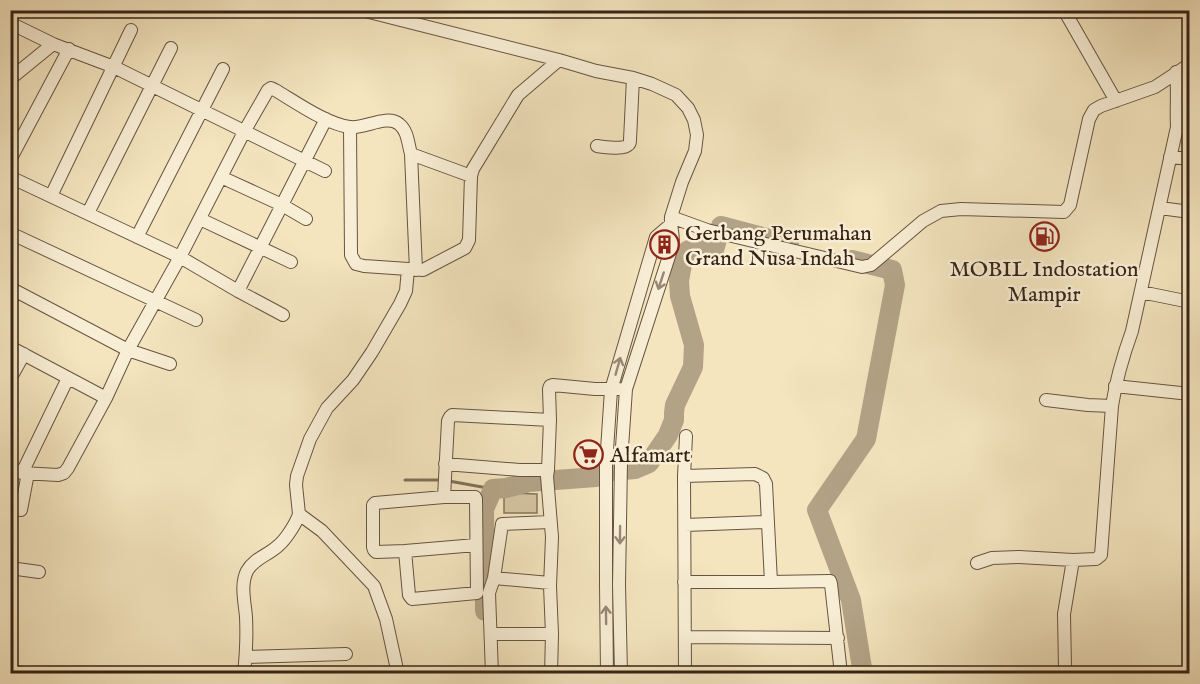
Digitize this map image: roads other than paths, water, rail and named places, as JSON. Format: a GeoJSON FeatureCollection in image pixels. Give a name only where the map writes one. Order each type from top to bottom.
{"type":"FeatureCollection","features":[{"type":"Feature","properties":{"kind":"street"},"geometry":{"type":"LineString","coordinates":[[361,10],[652,84],[676,95],[688,108],[694,120],[697,135],[695,151],[682,182],[671,221],[674,241],[626,389],[621,462],[619,585],[621,674]]}},
{"type":"Feature","properties":{"kind":"street"},"geometry":{"type":"LineString","coordinates":[[1064,10],[1116,100]]}},
{"type":"Feature","properties":{"kind":"street"},"geometry":{"type":"LineString","coordinates":[[10,23],[53,44],[114,67],[325,171]]}},
{"type":"Feature","properties":{"kind":"street"},"geometry":{"type":"LineString","coordinates":[[51,196],[131,30]]}},
{"type":"Feature","properties":{"kind":"street"},"geometry":{"type":"LineString","coordinates":[[10,79],[53,44]]}},
{"type":"Feature","properties":{"kind":"street"},"geometry":{"type":"LineString","coordinates":[[88,213],[171,48]]}},
{"type":"Feature","properties":{"kind":"street"},"geometry":{"type":"LineString","coordinates":[[11,156],[69,49]]}},
{"type":"Feature","properties":{"kind":"street"},"geometry":{"type":"LineString","coordinates":[[351,127],[351,255],[353,260],[356,264],[363,266],[423,270],[465,248],[468,244],[473,169],[518,95],[559,60]]}},
{"type":"Feature","properties":{"kind":"street"},"geometry":{"type":"LineString","coordinates":[[671,221],[862,267],[871,265],[923,221],[941,211],[961,208],[1064,212],[1070,205],[1089,119],[1094,110],[1155,87],[1190,64]]}},
{"type":"Feature","properties":{"kind":"street"},"geometry":{"type":"LineString","coordinates":[[137,237],[223,69]]}},
{"type":"Feature","properties":{"kind":"street"},"geometry":{"type":"LineString","coordinates":[[977,563],[992,558],[1073,560],[1096,559],[1101,555],[1115,386],[1132,331],[1177,127],[1176,72]]}},
{"type":"Feature","properties":{"kind":"street"},"geometry":{"type":"LineString","coordinates":[[597,147],[626,148],[628,146],[633,78]]}},
{"type":"Feature","properties":{"kind":"street"},"geometry":{"type":"LineString","coordinates":[[20,472],[58,475],[64,473],[106,398],[128,350],[157,301],[268,90],[271,88],[326,119],[351,127],[391,120],[399,123],[405,130],[411,154],[412,270],[400,304],[372,352],[353,380],[327,408],[310,439],[297,476],[298,520],[280,545],[252,564],[246,574],[244,674]]}},
{"type":"Feature","properties":{"kind":"street"},"geometry":{"type":"LineString","coordinates":[[238,291],[326,119]]}},
{"type":"Feature","properties":{"kind":"street"},"geometry":{"type":"LineString","coordinates":[[411,154],[471,176]]}},
{"type":"Feature","properties":{"kind":"street"},"geometry":{"type":"LineString","coordinates":[[1170,157],[1190,159]]}},
{"type":"Feature","properties":{"kind":"street"},"geometry":{"type":"LineString","coordinates":[[10,177],[180,257],[283,315]]}},
{"type":"Feature","properties":{"kind":"street"},"geometry":{"type":"LineString","coordinates":[[222,177],[306,219]]}},
{"type":"Feature","properties":{"kind":"street"},"geometry":{"type":"LineString","coordinates":[[1160,208],[1190,212]]}},
{"type":"Feature","properties":{"kind":"street"},"geometry":{"type":"LineString","coordinates":[[200,219],[291,262]]}},
{"type":"Feature","properties":{"kind":"street"},"geometry":{"type":"LineString","coordinates":[[607,674],[606,470],[611,390],[656,237],[671,221]]}},
{"type":"Feature","properties":{"kind":"street"},"geometry":{"type":"LineString","coordinates":[[10,233],[196,320]]}},
{"type":"Feature","properties":{"kind":"street"},"geometry":{"type":"LineString","coordinates":[[10,288],[128,350],[170,364]]}},
{"type":"Feature","properties":{"kind":"street"},"geometry":{"type":"LineString","coordinates":[[1141,292],[1190,302]]}},
{"type":"Feature","properties":{"kind":"street"},"geometry":{"type":"LineString","coordinates":[[10,347],[106,398]]}},
{"type":"Feature","properties":{"kind":"street"},"geometry":{"type":"LineString","coordinates":[[10,379],[24,354]]}},
{"type":"Feature","properties":{"kind":"street"},"geometry":{"type":"LineString","coordinates":[[21,510],[20,472],[68,378]]}},
{"type":"Feature","properties":{"kind":"street"},"geometry":{"type":"LineString","coordinates":[[551,674],[552,537],[547,493],[549,389],[553,385],[611,390],[626,389]]}},
{"type":"Feature","properties":{"kind":"street"},"geometry":{"type":"LineString","coordinates":[[1115,386],[1190,394]]}},
{"type":"Feature","properties":{"kind":"street"},"geometry":{"type":"LineString","coordinates":[[1046,400],[1112,406]]}},
{"type":"Feature","properties":{"kind":"street"},"geometry":{"type":"LineString","coordinates":[[444,497],[448,421],[452,415],[550,420]]}},
{"type":"Feature","properties":{"kind":"street"},"geometry":{"type":"LineString","coordinates":[[686,436],[684,476],[686,674]]}},
{"type":"Feature","properties":{"kind":"street"},"geometry":{"type":"LineString","coordinates":[[445,464],[548,473]]}},
{"type":"Feature","properties":{"kind":"street"},"geometry":{"type":"LineString","coordinates":[[684,476],[759,475],[765,480],[771,582]]}},
{"type":"Feature","properties":{"kind":"street"},"geometry":{"type":"LineString","coordinates":[[405,551],[409,595],[412,599],[475,594],[477,591],[475,497],[444,497],[375,503],[373,505],[374,550],[376,552],[476,545]]}},
{"type":"Feature","properties":{"kind":"street"},"geometry":{"type":"LineString","coordinates":[[299,514],[322,531],[374,586],[386,619],[398,674]]}},
{"type":"Feature","properties":{"kind":"street"},"geometry":{"type":"LineString","coordinates":[[492,674],[489,593],[494,578],[502,524],[550,522]]}},
{"type":"Feature","properties":{"kind":"street"},"geometry":{"type":"LineString","coordinates":[[685,525],[767,522]]}},
{"type":"Feature","properties":{"kind":"street"},"geometry":{"type":"LineString","coordinates":[[1068,674],[1065,668],[1064,621],[1073,560]]}},
{"type":"Feature","properties":{"kind":"street"},"geometry":{"type":"LineString","coordinates":[[10,568],[39,572]]}},
{"type":"Feature","properties":{"kind":"street"},"geometry":{"type":"LineString","coordinates":[[494,578],[550,583]]}},
{"type":"Feature","properties":{"kind":"street"},"geometry":{"type":"LineString","coordinates":[[684,582],[830,581],[841,674]]}},
{"type":"Feature","properties":{"kind":"street"},"geometry":{"type":"LineString","coordinates":[[606,584],[619,585]]}},
{"type":"Feature","properties":{"kind":"street"},"geometry":{"type":"LineString","coordinates":[[491,634],[552,634]]}},
{"type":"Feature","properties":{"kind":"street"},"geometry":{"type":"LineString","coordinates":[[685,637],[838,638]]}},
{"type":"Feature","properties":{"kind":"street"},"geometry":{"type":"LineString","coordinates":[[246,657],[346,654]]}},
{"type":"Feature","properties":{"kind":"street"},"geometry":{"type":"LineString","coordinates":[[1188,674],[1190,664]]}},
{"type":"Feature","properties":{"kind":"street"},"geometry":{"type":"LineString","coordinates":[[10,671],[27,674]]}},
{"type":"Feature","properties":{"kind":"waterway"},"geometry":{"type":"LineString","coordinates":[[485,611],[484,509],[493,489],[529,482],[596,477],[612,471],[635,469],[649,463],[668,435],[674,420],[675,405],[693,367],[694,345],[680,296],[679,281],[683,259],[687,251],[696,247],[714,250],[721,226],[789,244]]}},
{"type":"Feature","properties":{"kind":"waterway"},"geometry":{"type":"LineString","coordinates":[[852,260],[892,270],[895,285],[866,439],[817,510],[851,600],[863,674]]}},
{"type":"Feature","properties":{"kind":"waterway"},"geometry":{"type":"LineString","coordinates":[[405,480],[440,480]]}},
{"type":"Feature","properties":{"kind":"waterway"},"geometry":{"type":"LineString","coordinates":[[449,481],[493,489]]}},
{"type":"Feature","properties":{"kind":"place","name":"MOBIL Indostation Mampir"},"geometry":{"type":"Point","coordinates":[1044,236]}},
{"type":"Feature","properties":{"kind":"place","name":"Gerbang Perumahan Grand Nusa Indah"},"geometry":{"type":"Point","coordinates":[664,245]}},
{"type":"Feature","properties":{"kind":"place","name":"Alfamart"},"geometry":{"type":"Point","coordinates":[589,454]}}]}
